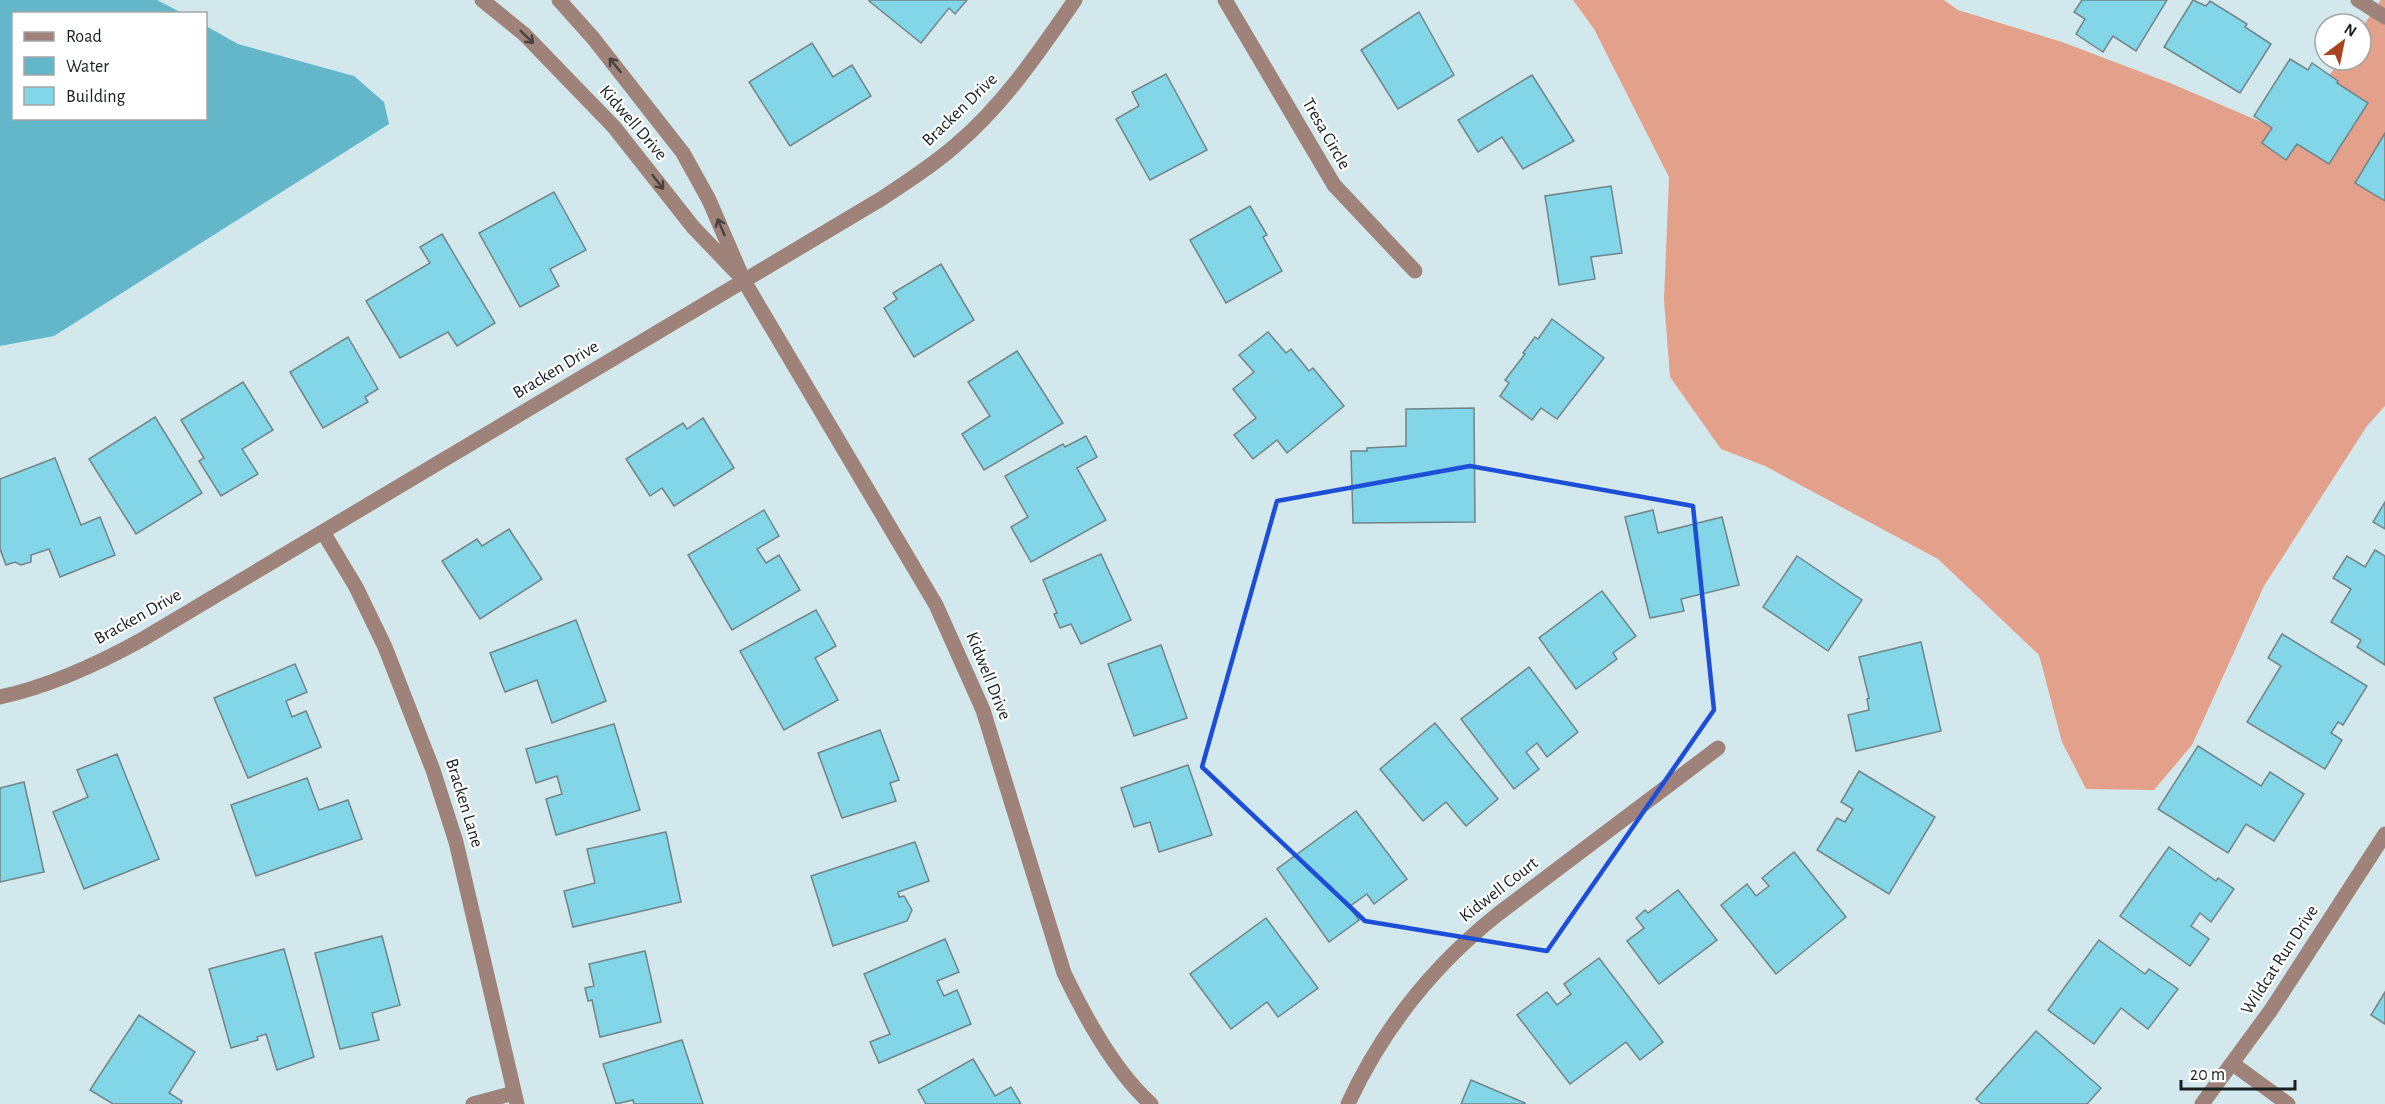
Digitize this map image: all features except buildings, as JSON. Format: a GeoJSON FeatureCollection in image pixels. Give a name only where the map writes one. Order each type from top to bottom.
{"type":"FeatureCollection","features":[{"type":"Feature","properties":{"kind":"street","name":"Kidwell Drive"},"geometry":{"type":"LineString","coordinates":[[482,0],[524,34],[614,127],[693,227],[744,281]]}},
{"type":"Feature","properties":{"kind":"street","name":"Kidwell Drive"},"geometry":{"type":"LineString","coordinates":[[559,0],[600,46],[682,153],[709,200],[744,281],[936,605],[983,710],[1064,973],[1083,1012],[1103,1045],[1150,1104]]}},
{"type":"Feature","properties":{"kind":"street","name":"Bracken Drive"},"geometry":{"type":"LineString","coordinates":[[0,697],[46,685],[115,654],[881,199],[921,173],[957,145],[1008,92],[1075,0]]}},
{"type":"Feature","properties":{"kind":"street","name":"Tresa Circle"},"geometry":{"type":"LineString","coordinates":[[1225,0],[1334,185],[1415,271]]}},
{"type":"Feature","properties":{"kind":"street"},"geometry":{"type":"LineString","coordinates":[[2358,0],[2385,17]]}},
{"type":"Feature","properties":{"kind":"street","name":"Bracken Lane"},"geometry":{"type":"LineString","coordinates":[[323,532],[356,587],[385,647],[430,759],[456,842],[515,1099]]}},
{"type":"Feature","properties":{"kind":"street","name":"Kidwell Court"},"geometry":{"type":"LineString","coordinates":[[1348,1104],[1375,1052],[1401,1014],[1428,981],[1467,940],[1498,914],[1718,748]]}},
{"type":"Feature","properties":{"kind":"street","name":"Wildcat Run Drive"},"geometry":{"type":"LineString","coordinates":[[2202,1104],[2234,1064],[2271,1010],[2385,834]]}},
{"type":"Feature","properties":{"kind":"street"},"geometry":{"type":"LineString","coordinates":[[2234,1064],[2288,1104]]}},
{"type":"Feature","properties":{"kind":"street"},"geometry":{"type":"LineString","coordinates":[[473,1104],[515,1099]]}},
{"type":"Feature","properties":{"kind":"highlighted area"},"geometry":{"type":"Polygon","coordinates":[[[1470,466],[1693,506],[1714,710],[1547,951],[1365,921],[1202,767],[1277,501],[1470,466]]]}},
{"type":"Feature","properties":{"kind":"shaded area"},"geometry":{"type":"Polygon","coordinates":[[[1573,0],[1944,0],[1958,10],[2062,42],[2170,83],[2289,134],[2332,72],[2373,72],[2373,12],[2381,0],[2385,0],[2385,406],[2367,426],[2264,586],[2192,745],[2154,790],[2086,789],[2062,742],[2039,655],[1938,559],[1765,466],[1721,449],[1670,377],[1664,300],[1669,177],[1594,29],[1573,0]]]}},
{"type":"Feature","properties":{"kind":"water"},"geometry":{"type":"Polygon","coordinates":[[[0,0],[157,0],[180,12],[12,12],[12,120],[207,120],[207,27],[238,44],[354,76],[384,102],[389,124],[54,336],[0,346],[0,0]]]}}]}
